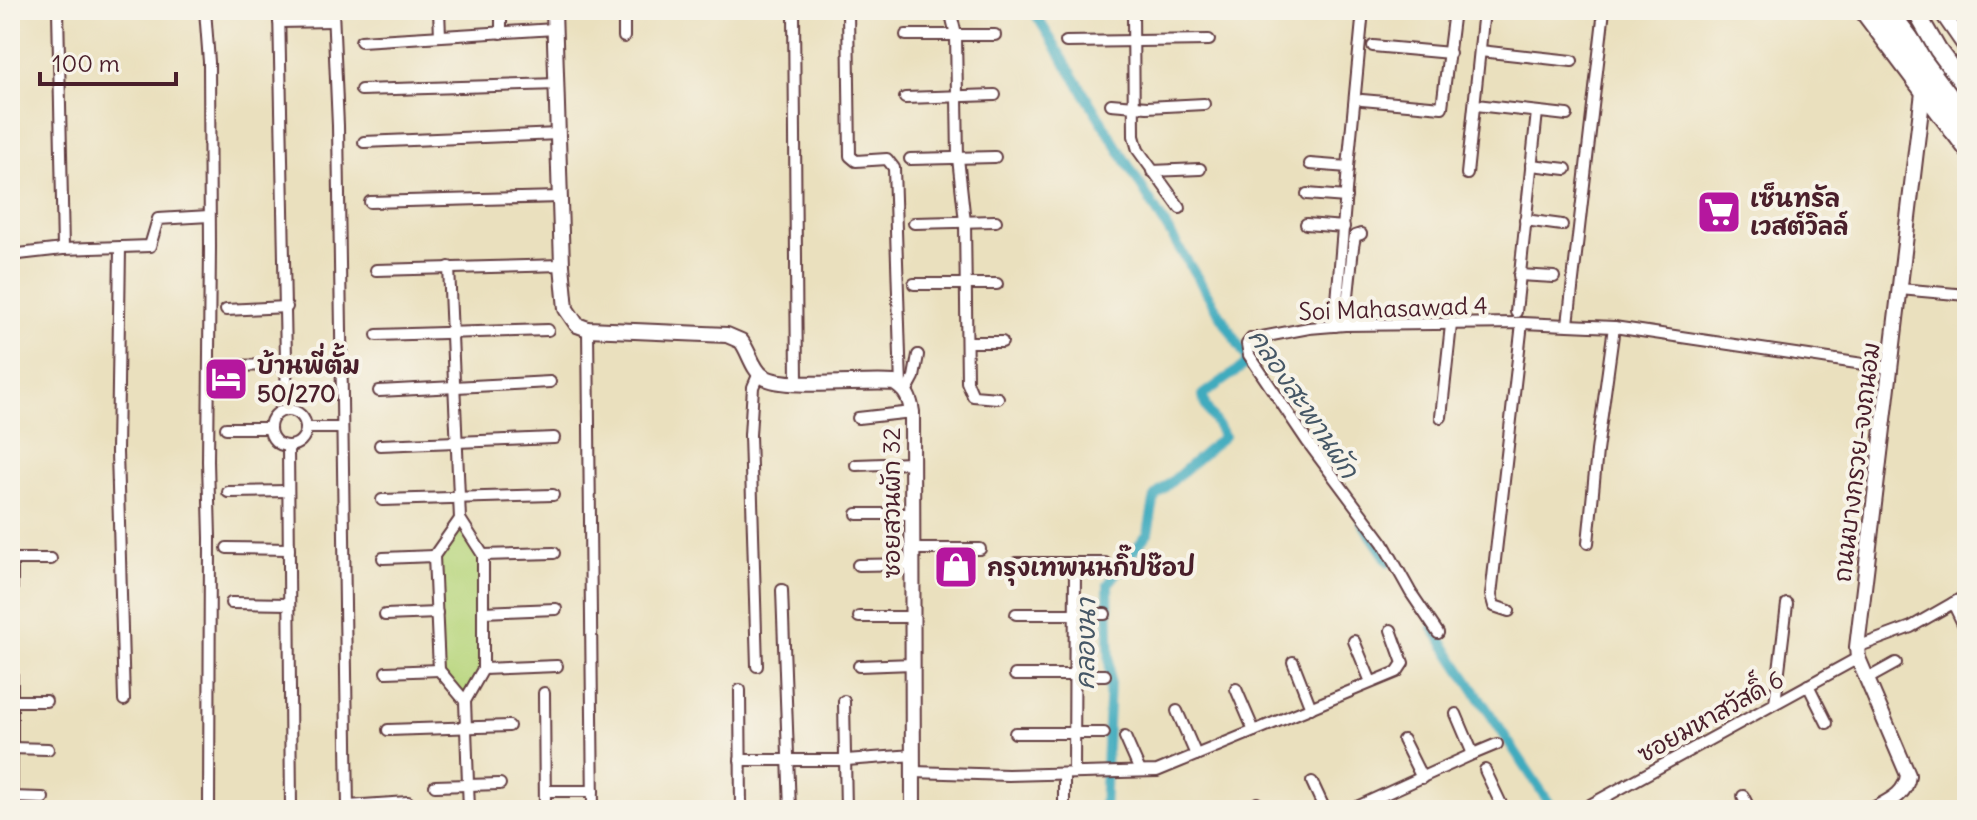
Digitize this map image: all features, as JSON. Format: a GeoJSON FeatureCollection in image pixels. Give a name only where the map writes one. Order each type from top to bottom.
{"type":"FeatureCollection","features":[{"type":"Feature","properties":{"kind":"main road"},"geometry":{"type":"LineString","coordinates":[[1874,10],[1942,102],[1967,143]]}},
{"type":"Feature","properties":{"kind":"main road"},"geometry":{"type":"LineString","coordinates":[[1889,10],[1967,113]]}},
{"type":"Feature","properties":{"kind":"main road"},"geometry":{"type":"LineString","coordinates":[[1917,10],[1967,80]]}},
{"type":"Feature","properties":{"kind":"main road"},"geometry":{"type":"LineString","coordinates":[[1917,10],[1938,50],[1967,89]]}},
{"type":"Feature","properties":{"kind":"street"},"geometry":{"type":"LineString","coordinates":[[58,10],[63,249]]}},
{"type":"Feature","properties":{"kind":"street"},"geometry":{"type":"LineString","coordinates":[[205,10],[209,62],[209,810]]}},
{"type":"Feature","properties":{"kind":"street"},"geometry":{"type":"LineString","coordinates":[[279,10],[287,409]]}},
{"type":"Feature","properties":{"kind":"street"},"geometry":{"type":"LineString","coordinates":[[439,10],[440,36]]}},
{"type":"Feature","properties":{"kind":"street"},"geometry":{"type":"LineString","coordinates":[[501,10],[501,33]]}},
{"type":"Feature","properties":{"kind":"street"},"geometry":{"type":"LineString","coordinates":[[554,10],[562,265],[566,309],[577,325],[588,329],[727,335],[741,341],[759,373],[778,382],[885,382],[904,390]]}},
{"type":"Feature","properties":{"kind":"street"},"geometry":{"type":"LineString","coordinates":[[624,10],[624,37]]}},
{"type":"Feature","properties":{"kind":"street"},"geometry":{"type":"LineString","coordinates":[[794,10],[797,382]]}},
{"type":"Feature","properties":{"kind":"street"},"geometry":{"type":"LineString","coordinates":[[848,10],[850,156],[856,161],[887,159],[894,168],[904,390]]}},
{"type":"Feature","properties":{"kind":"street"},"geometry":{"type":"LineString","coordinates":[[950,10],[956,35],[958,158],[965,222],[968,390],[979,398],[998,398]]}},
{"type":"Feature","properties":{"kind":"street"},"geometry":{"type":"LineString","coordinates":[[1133,10],[1134,136],[1138,150],[1180,208]]}},
{"type":"Feature","properties":{"kind":"street"},"geometry":{"type":"LineString","coordinates":[[1340,326],[1348,167],[1363,10]]}},
{"type":"Feature","properties":{"kind":"street"},"geometry":{"type":"LineString","coordinates":[[1362,100],[1439,109],[1444,105],[1454,10]]}},
{"type":"Feature","properties":{"kind":"street"},"geometry":{"type":"LineString","coordinates":[[1467,174],[1484,10]]}},
{"type":"Feature","properties":{"kind":"street"},"geometry":{"type":"LineString","coordinates":[[1568,324],[1604,10]]}},
{"type":"Feature","properties":{"kind":"street"},"geometry":{"type":"LineString","coordinates":[[1861,10],[1923,92],[1959,129],[1967,151]]}},
{"type":"Feature","properties":{"kind":"street"},"geometry":{"type":"LineString","coordinates":[[1942,11],[1967,49]]}},
{"type":"Feature","properties":{"kind":"street"},"geometry":{"type":"LineString","coordinates":[[279,22],[333,16],[338,126],[348,808],[408,802]]}},
{"type":"Feature","properties":{"kind":"street"},"geometry":{"type":"LineString","coordinates":[[361,41],[555,29]]}},
{"type":"Feature","properties":{"kind":"street"},"geometry":{"type":"LineString","coordinates":[[906,35],[995,35]]}},
{"type":"Feature","properties":{"kind":"street"},"geometry":{"type":"LineString","coordinates":[[1066,42],[1209,40]]}},
{"type":"Feature","properties":{"kind":"street"},"geometry":{"type":"LineString","coordinates":[[1373,46],[1450,53]]}},
{"type":"Feature","properties":{"kind":"street"},"geometry":{"type":"LineString","coordinates":[[1480,51],[1572,61]]}},
{"type":"Feature","properties":{"kind":"street"},"geometry":{"type":"LineString","coordinates":[[361,90],[558,84]]}},
{"type":"Feature","properties":{"kind":"street","name":"ถนนบางกรวย-จงถนอม"},"geometry":{"type":"LineString","coordinates":[[1877,809],[1901,794],[1908,775],[1858,653],[1923,92]]}},
{"type":"Feature","properties":{"kind":"street"},"geometry":{"type":"LineString","coordinates":[[905,98],[995,95]]}},
{"type":"Feature","properties":{"kind":"street"},"geometry":{"type":"LineString","coordinates":[[1111,104],[1204,104]]}},
{"type":"Feature","properties":{"kind":"street"},"geometry":{"type":"LineString","coordinates":[[1476,105],[1567,115]]}},
{"type":"Feature","properties":{"kind":"street"},"geometry":{"type":"LineString","coordinates":[[1516,312],[1537,112]]}},
{"type":"Feature","properties":{"kind":"street"},"geometry":{"type":"LineString","coordinates":[[364,142],[558,134]]}},
{"type":"Feature","properties":{"kind":"street"},"geometry":{"type":"LineString","coordinates":[[910,159],[995,157]]}},
{"type":"Feature","properties":{"kind":"street"},"geometry":{"type":"LineString","coordinates":[[1310,164],[1348,167]]}},
{"type":"Feature","properties":{"kind":"street"},"geometry":{"type":"LineString","coordinates":[[1531,165],[1566,169]]}},
{"type":"Feature","properties":{"kind":"street"},"geometry":{"type":"LineString","coordinates":[[1152,171],[1200,169]]}},
{"type":"Feature","properties":{"kind":"street"},"geometry":{"type":"LineString","coordinates":[[1307,194],[1346,197]]}},
{"type":"Feature","properties":{"kind":"street"},"geometry":{"type":"LineString","coordinates":[[370,202],[561,197]]}},
{"type":"Feature","properties":{"kind":"street"},"geometry":{"type":"LineString","coordinates":[[10,255],[63,249],[150,246],[158,219],[209,216]]}},
{"type":"Feature","properties":{"kind":"street"},"geometry":{"type":"LineString","coordinates":[[1525,220],[1562,225]]}},
{"type":"Feature","properties":{"kind":"street"},"geometry":{"type":"LineString","coordinates":[[914,223],[996,221]]}},
{"type":"Feature","properties":{"kind":"street"},"geometry":{"type":"LineString","coordinates":[[1306,224],[1344,227]]}},
{"type":"Feature","properties":{"kind":"street"},"geometry":{"type":"LineString","coordinates":[[1340,326],[1355,236],[1361,234]]}},
{"type":"Feature","properties":{"kind":"street"},"geometry":{"type":"LineString","coordinates":[[120,248],[117,452],[124,700]]}},
{"type":"Feature","properties":{"kind":"street"},"geometry":{"type":"LineString","coordinates":[[376,270],[562,265]]}},
{"type":"Feature","properties":{"kind":"street"},"geometry":{"type":"LineString","coordinates":[[449,267],[460,519],[483,555],[483,669],[465,701],[469,810]]}},
{"type":"Feature","properties":{"kind":"street"},"geometry":{"type":"LineString","coordinates":[[1519,275],[1554,277]]}},
{"type":"Feature","properties":{"kind":"street"},"geometry":{"type":"LineString","coordinates":[[914,284],[997,284]]}},
{"type":"Feature","properties":{"kind":"street"},"geometry":{"type":"LineString","coordinates":[[1900,289],[1967,295]]}},
{"type":"Feature","properties":{"kind":"street"},"geometry":{"type":"LineString","coordinates":[[226,310],[287,307]]}},
{"type":"Feature","properties":{"kind":"street"},"geometry":{"type":"LineString","coordinates":[[1509,611],[1494,606],[1491,595],[1522,323]]}},
{"type":"Feature","properties":{"kind":"street","name":"Soi Mahasawad 4"},"geometry":{"type":"LineString","coordinates":[[1438,633],[1383,543],[1300,431],[1246,348],[1248,341],[1309,328],[1340,326],[1568,324],[1614,327],[1890,368]]}},
{"type":"Feature","properties":{"kind":"street"},"geometry":{"type":"LineString","coordinates":[[1441,417],[1451,325]]}},
{"type":"Feature","properties":{"kind":"street"},"geometry":{"type":"LineString","coordinates":[[1588,543],[1614,327]]}},
{"type":"Feature","properties":{"kind":"street"},"geometry":{"type":"LineString","coordinates":[[588,329],[593,810]]}},
{"type":"Feature","properties":{"kind":"street"},"geometry":{"type":"LineString","coordinates":[[377,335],[548,330]]}},
{"type":"Feature","properties":{"kind":"street"},"geometry":{"type":"LineString","coordinates":[[967,342],[1002,342]]}},
{"type":"Feature","properties":{"kind":"street"},"geometry":{"type":"LineString","coordinates":[[904,390],[914,377],[918,355]]}},
{"type":"Feature","properties":{"kind":"street"},"geometry":{"type":"LineString","coordinates":[[227,366],[287,365]]}},
{"type":"Feature","properties":{"kind":"street"},"geometry":{"type":"LineString","coordinates":[[757,666],[750,435],[753,387],[759,373]]}},
{"type":"Feature","properties":{"kind":"street"},"geometry":{"type":"LineString","coordinates":[[379,391],[550,382]]}},
{"type":"Feature","properties":{"kind":"street","name":"ซอยสวนผัก 32"},"geometry":{"type":"LineString","coordinates":[[904,390],[912,412],[913,810]]}},
{"type":"Feature","properties":{"kind":"street"},"geometry":{"type":"LineString","coordinates":[[287,409],[301,415],[306,428],[301,441],[288,446],[275,441],[269,428],[274,415],[287,409]]}},
{"type":"Feature","properties":{"kind":"street"},"geometry":{"type":"LineString","coordinates":[[858,418],[912,412]]}},
{"type":"Feature","properties":{"kind":"street"},"geometry":{"type":"LineString","coordinates":[[226,428],[269,428]]}},
{"type":"Feature","properties":{"kind":"street"},"geometry":{"type":"LineString","coordinates":[[306,428],[342,428]]}},
{"type":"Feature","properties":{"kind":"street"},"geometry":{"type":"LineString","coordinates":[[380,445],[554,438]]}},
{"type":"Feature","properties":{"kind":"street"},"geometry":{"type":"LineString","coordinates":[[288,446],[291,810]]}},
{"type":"Feature","properties":{"kind":"street"},"geometry":{"type":"LineString","coordinates":[[856,465],[912,463]]}},
{"type":"Feature","properties":{"kind":"street"},"geometry":{"type":"LineString","coordinates":[[228,492],[288,491]]}},
{"type":"Feature","properties":{"kind":"street"},"geometry":{"type":"LineString","coordinates":[[382,500],[553,495]]}},
{"type":"Feature","properties":{"kind":"street"},"geometry":{"type":"LineString","coordinates":[[857,514],[913,514]]}},
{"type":"Feature","properties":{"kind":"street"},"geometry":{"type":"LineString","coordinates":[[460,519],[434,556],[439,670],[465,701]]}},
{"type":"Feature","properties":{"kind":"street"},"geometry":{"type":"LineString","coordinates":[[227,548],[289,549]]}},
{"type":"Feature","properties":{"kind":"street"},"geometry":{"type":"LineString","coordinates":[[858,565],[980,549]]}},
{"type":"Feature","properties":{"kind":"street"},"geometry":{"type":"LineString","coordinates":[[483,555],[554,553]]}},
{"type":"Feature","properties":{"kind":"street"},"geometry":{"type":"LineString","coordinates":[[383,558],[434,556]]}},
{"type":"Feature","properties":{"kind":"street"},"geometry":{"type":"LineString","coordinates":[[12,810],[11,559],[51,559]]}},
{"type":"Feature","properties":{"kind":"street"},"geometry":{"type":"LineString","coordinates":[[1016,563],[1105,563]]}},
{"type":"Feature","properties":{"kind":"street"},"geometry":{"type":"LineString","coordinates":[[1064,810],[1074,733],[1075,563]]}},
{"type":"Feature","properties":{"kind":"street"},"geometry":{"type":"LineString","coordinates":[[782,590],[790,810]]}},
{"type":"Feature","properties":{"kind":"street","name":"ซอยมหาสวัสดิ์ 6"},"geometry":{"type":"LineString","coordinates":[[1581,810],[1967,595]]}},
{"type":"Feature","properties":{"kind":"street"},"geometry":{"type":"LineString","coordinates":[[231,603],[289,604]]}},
{"type":"Feature","properties":{"kind":"street"},"geometry":{"type":"LineString","coordinates":[[1953,603],[1967,632]]}},
{"type":"Feature","properties":{"kind":"street"},"geometry":{"type":"LineString","coordinates":[[1775,703],[1787,604]]}},
{"type":"Feature","properties":{"kind":"street"},"geometry":{"type":"LineString","coordinates":[[483,612],[556,609]]}},
{"type":"Feature","properties":{"kind":"street"},"geometry":{"type":"LineString","coordinates":[[385,615],[437,613]]}},
{"type":"Feature","properties":{"kind":"street"},"geometry":{"type":"LineString","coordinates":[[1016,614],[1105,614]]}},
{"type":"Feature","properties":{"kind":"street"},"geometry":{"type":"LineString","coordinates":[[859,617],[913,617]]}},
{"type":"Feature","properties":{"kind":"street"},"geometry":{"type":"LineString","coordinates":[[914,772],[1069,774],[1157,771],[1397,672],[1401,668],[1402,657],[1391,630]]}},
{"type":"Feature","properties":{"kind":"street"},"geometry":{"type":"LineString","coordinates":[[1354,641],[1371,682]]}},
{"type":"Feature","properties":{"kind":"street"},"geometry":{"type":"LineString","coordinates":[[1293,662],[1311,708]]}},
{"type":"Feature","properties":{"kind":"street"},"geometry":{"type":"LineString","coordinates":[[1867,679],[1896,663]]}},
{"type":"Feature","properties":{"kind":"street"},"geometry":{"type":"LineString","coordinates":[[859,666],[913,664]]}},
{"type":"Feature","properties":{"kind":"street"},"geometry":{"type":"LineString","coordinates":[[483,669],[557,666]]}},
{"type":"Feature","properties":{"kind":"street"},"geometry":{"type":"LineString","coordinates":[[386,672],[439,670]]}},
{"type":"Feature","properties":{"kind":"street"},"geometry":{"type":"LineString","coordinates":[[1015,675],[1105,675]]}},
{"type":"Feature","properties":{"kind":"street"},"geometry":{"type":"LineString","coordinates":[[1808,685],[1827,723]]}},
{"type":"Feature","properties":{"kind":"street"},"geometry":{"type":"LineString","coordinates":[[1236,689],[1254,731]]}},
{"type":"Feature","properties":{"kind":"street"},"geometry":{"type":"LineString","coordinates":[[740,690],[741,810]]}},
{"type":"Feature","properties":{"kind":"street"},"geometry":{"type":"LineString","coordinates":[[544,693],[545,810]]}},
{"type":"Feature","properties":{"kind":"street"},"geometry":{"type":"LineString","coordinates":[[11,701],[46,701]]}},
{"type":"Feature","properties":{"kind":"street"},"geometry":{"type":"LineString","coordinates":[[844,701],[846,810]]}},
{"type":"Feature","properties":{"kind":"street"},"geometry":{"type":"LineString","coordinates":[[1177,711],[1196,755]]}},
{"type":"Feature","properties":{"kind":"street"},"geometry":{"type":"LineString","coordinates":[[1456,714],[1473,754]]}},
{"type":"Feature","properties":{"kind":"street"},"geometry":{"type":"LineString","coordinates":[[388,730],[509,726]]}},
{"type":"Feature","properties":{"kind":"street"},"geometry":{"type":"LineString","coordinates":[[1015,733],[1104,733]]}},
{"type":"Feature","properties":{"kind":"street"},"geometry":{"type":"LineString","coordinates":[[1125,737],[1140,771]]}},
{"type":"Feature","properties":{"kind":"street"},"geometry":{"type":"LineString","coordinates":[[1403,740],[1422,778]]}},
{"type":"Feature","properties":{"kind":"street"},"geometry":{"type":"LineString","coordinates":[[1350,810],[1497,744]]}},
{"type":"Feature","properties":{"kind":"street"},"geometry":{"type":"LineString","coordinates":[[11,748],[48,749]]}},
{"type":"Feature","properties":{"kind":"street"},"geometry":{"type":"LineString","coordinates":[[740,760],[846,760],[914,755]]}},
{"type":"Feature","properties":{"kind":"street"},"geometry":{"type":"LineString","coordinates":[[1485,770],[1502,807],[1489,810]]}},
{"type":"Feature","properties":{"kind":"street"},"geometry":{"type":"LineString","coordinates":[[1312,782],[1325,810]]}},
{"type":"Feature","properties":{"kind":"street"},"geometry":{"type":"LineString","coordinates":[[435,786],[500,784]]}},
{"type":"Feature","properties":{"kind":"street"},"geometry":{"type":"LineString","coordinates":[[545,791],[593,791]]}},
{"type":"Feature","properties":{"kind":"street"},"geometry":{"type":"LineString","coordinates":[[1743,796],[1750,810]]}},
{"type":"Feature","properties":{"kind":"street"},"geometry":{"type":"LineString","coordinates":[[11,797],[43,798]]}},
{"type":"Feature","properties":{"kind":"green space"},"geometry":{"type":"Polygon","coordinates":[[[460,519],[483,555],[483,669],[465,701],[439,670],[434,556],[460,519]]]}},
{"type":"Feature","properties":{"kind":"waterway","name":"คลองสะพานผัก"},"geometry":{"type":"LineString","coordinates":[[1033,10],[1251,365]]}},
{"type":"Feature","properties":{"kind":"waterway","name":"คลองนา"},"geometry":{"type":"LineString","coordinates":[[1104,810],[1110,682],[1108,584],[1148,533],[1155,496],[1224,436],[1205,405],[1203,395],[1249,362]]}},
{"type":"Feature","properties":{"kind":"waterway","name":"คลองสะพานผัก"},"geometry":{"type":"LineString","coordinates":[[1362,522],[1389,562]]}},
{"type":"Feature","properties":{"kind":"waterway","name":"คลองสะพานผัก"},"geometry":{"type":"LineString","coordinates":[[1433,628],[1554,810]]}},
{"type":"Feature","properties":{"kind":"place","name":"เซ็นทรัล เวสต์วิลล์"},"geometry":{"type":"Point","coordinates":[1719,212]}},
{"type":"Feature","properties":{"kind":"place","name":"บ้านพี่ตั้ม 50/270"},"geometry":{"type":"Point","coordinates":[226,379]}},
{"type":"Feature","properties":{"kind":"place","name":"กรุงเทพนนกิ๊ปช๊อป"},"geometry":{"type":"Point","coordinates":[956,567]}}]}
